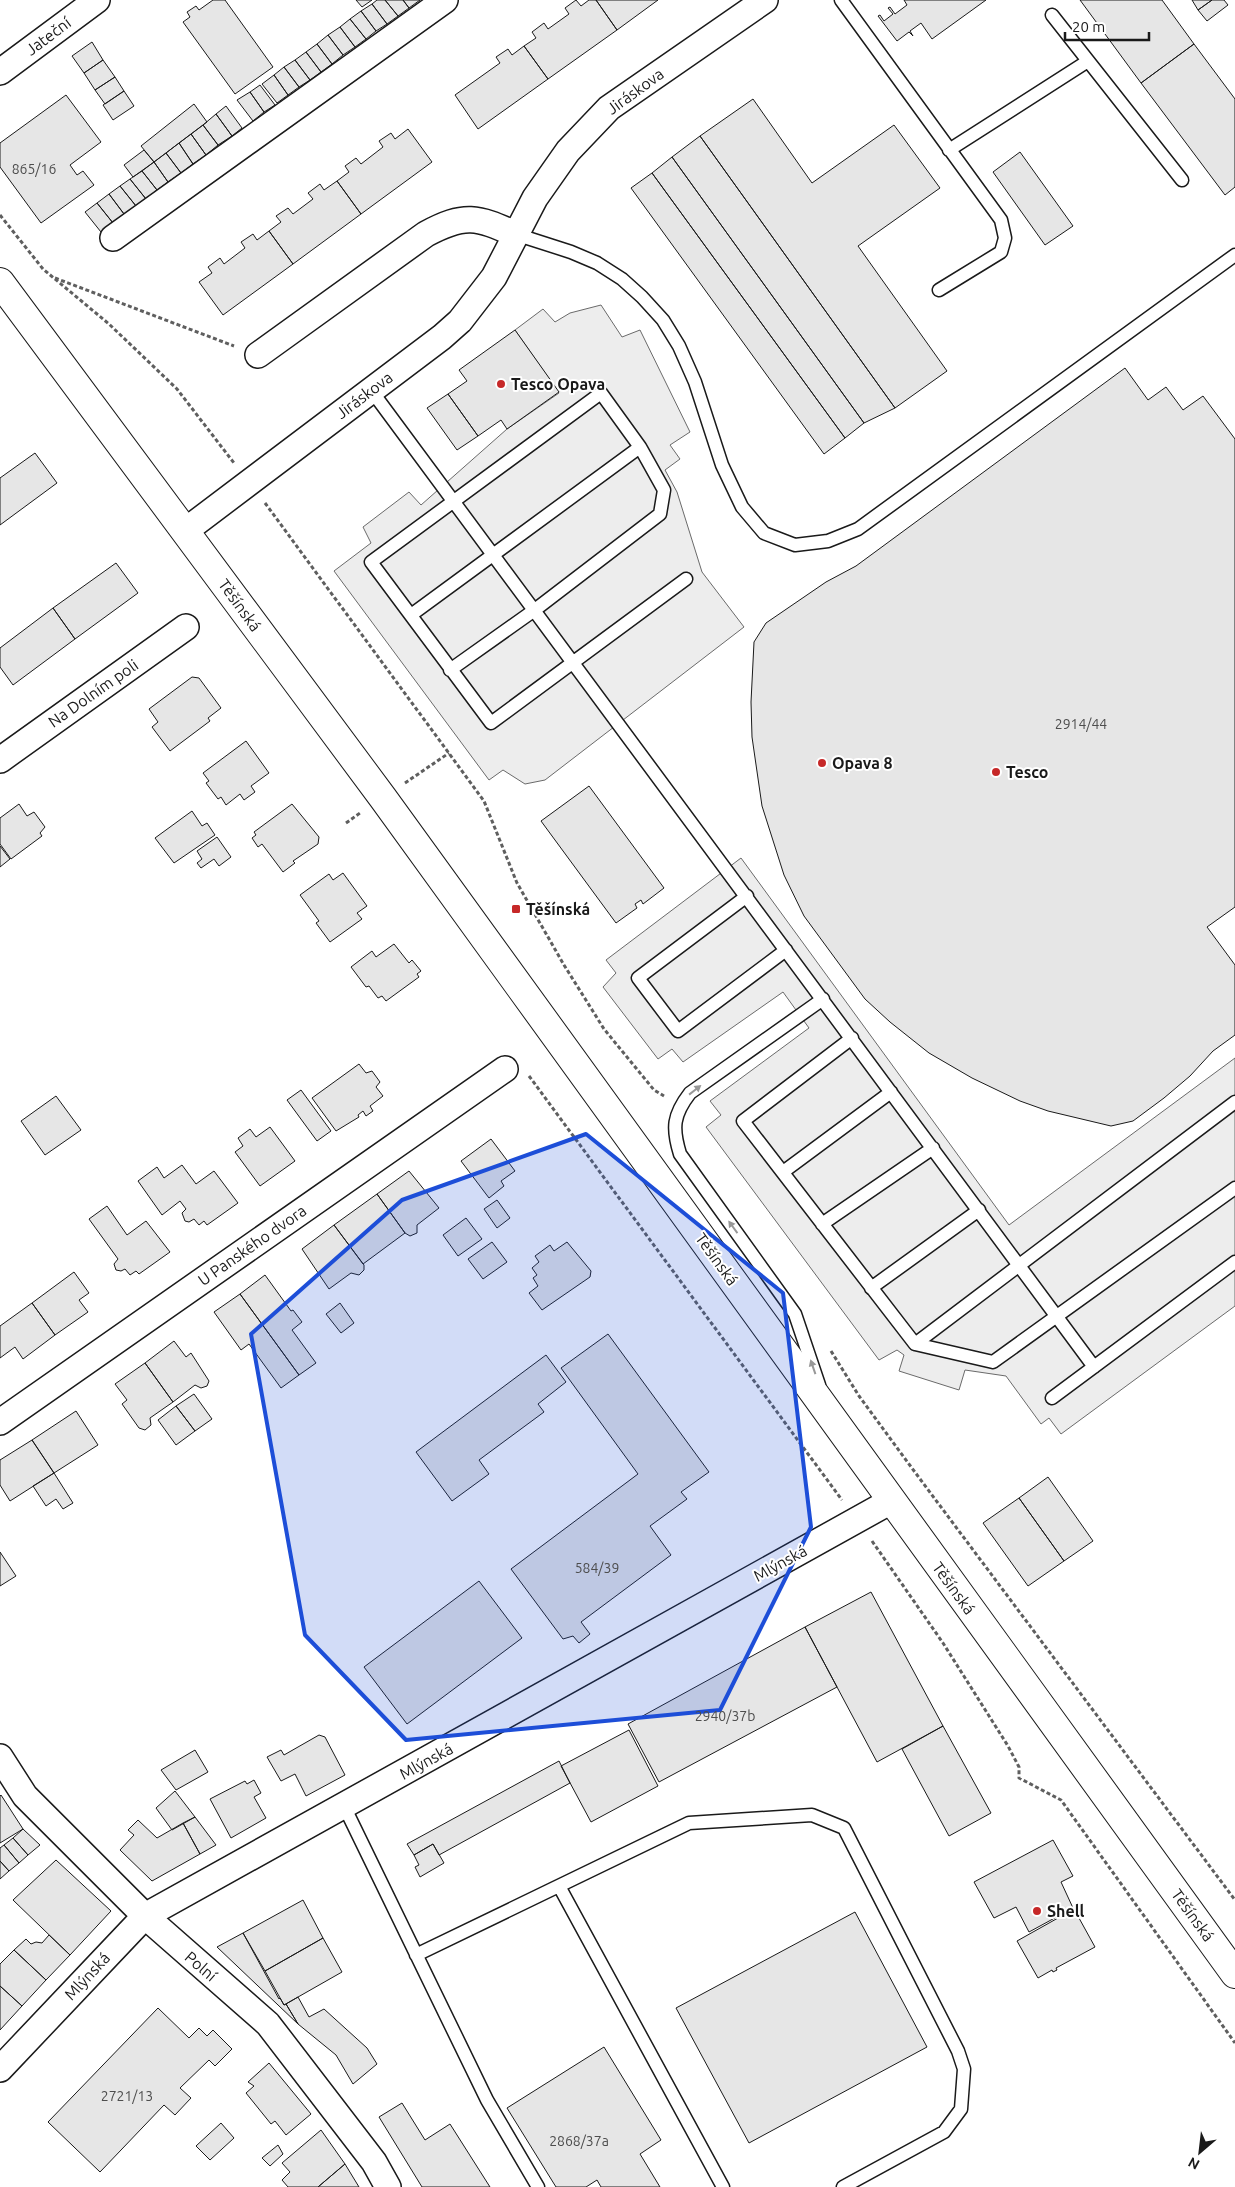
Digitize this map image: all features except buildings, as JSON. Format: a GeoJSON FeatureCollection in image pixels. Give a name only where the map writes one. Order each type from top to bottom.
{"type":"FeatureCollection","features":[{"type":"Feature","properties":{"kind":"street","name":"Jateční"},"geometry":{"type":"LineString","coordinates":[[0,72],[97,0]]}},
{"type":"Feature","properties":{"kind":"street"},"geometry":{"type":"LineString","coordinates":[[113,238],[445,0]]}},
{"type":"Feature","properties":{"kind":"street","name":"Jiráskova"},"geometry":{"type":"LineString","coordinates":[[185,531],[442,337],[460,321],[494,277],[535,198],[568,151],[609,108],[765,0]]}},
{"type":"Feature","properties":{"kind":"street"},"geometry":{"type":"LineString","coordinates":[[258,355],[426,234],[444,224],[465,218],[489,222],[516,234]]}},
{"type":"Feature","properties":{"kind":"street","name":"Těšínská"},"geometry":{"type":"LineString","coordinates":[[0,282],[383,798],[829,1413],[891,1502],[1235,1974]]}},
{"type":"Feature","properties":{"kind":"street","name":"Na Dolním poli"},"geometry":{"type":"LineString","coordinates":[[0,760],[186,627]]}},
{"type":"Feature","properties":{"kind":"street","name":"U Panského dvora"},"geometry":{"type":"LineString","coordinates":[[0,1422],[516,1072]]}},
{"type":"Feature","properties":{"kind":"street","name":"Mlýnská"},"geometry":{"type":"LineString","coordinates":[[0,2069],[144,1916],[891,1502]]}},
{"type":"Feature","properties":{"kind":"street","name":"Polní"},"geometry":{"type":"LineString","coordinates":[[0,1757],[25,1796],[144,1916],[268,2024],[374,2162],[388,2187]]}},
{"type":"Feature","properties":{"kind":"lane"},"geometry":{"type":"LineString","coordinates":[[842,0],[1000,220],[1005,238],[1001,252],[939,290]]}},
{"type":"Feature","properties":{"kind":"lane"},"geometry":{"type":"LineString","coordinates":[[1052,14],[1182,180]]}},
{"type":"Feature","properties":{"kind":"lane"},"geometry":{"type":"LineString","coordinates":[[949,150],[1088,60]]}},
{"type":"Feature","properties":{"kind":"lane"},"geometry":{"type":"LineString","coordinates":[[516,234],[571,252],[596,263],[622,278],[642,296],[663,320],[680,346],[695,382],[722,465],[742,507],[764,532],[795,545],[828,541],[858,529],[1235,255]]}},
{"type":"Feature","properties":{"kind":"lane"},"geometry":{"type":"LineString","coordinates":[[372,390],[1094,1367]]}},
{"type":"Feature","properties":{"kind":"lane"},"geometry":{"type":"LineString","coordinates":[[450,670],[536,610],[660,514],[664,490],[640,447],[600,393],[371,562],[411,615],[450,670],[490,723],[686,580]]}},
{"type":"Feature","properties":{"kind":"lane"},"geometry":{"type":"LineString","coordinates":[[411,615],[640,447]]}},
{"type":"Feature","properties":{"kind":"lane"},"geometry":{"type":"LineString","coordinates":[[747,896],[638,978],[678,1031],[786,950]]}},
{"type":"Feature","properties":{"kind":"lane"},"geometry":{"type":"LineString","coordinates":[[823,999],[690,1093],[680,1105],[674,1123],[675,1138],[680,1154],[795,1314],[829,1413]]}},
{"type":"Feature","properties":{"kind":"lane"},"geometry":{"type":"LineString","coordinates":[[852,1038],[743,1121],[915,1344],[993,1362],[1235,1188]]}},
{"type":"Feature","properties":{"kind":"lane"},"geometry":{"type":"LineString","coordinates":[[783,1172],[892,1092]]}},
{"type":"Feature","properties":{"kind":"lane"},"geometry":{"type":"LineString","coordinates":[[915,1344],[1235,1102]]}},
{"type":"Feature","properties":{"kind":"lane"},"geometry":{"type":"LineString","coordinates":[[822,1224],[933,1148]]}},
{"type":"Feature","properties":{"kind":"lane"},"geometry":{"type":"LineString","coordinates":[[871,1288],[979,1210]]}},
{"type":"Feature","properties":{"kind":"lane"},"geometry":{"type":"LineString","coordinates":[[1052,1398],[1235,1262]]}},
{"type":"Feature","properties":{"kind":"lane"},"geometry":{"type":"LineString","coordinates":[[344,1806],[487,2100],[538,2187]]}},
{"type":"Feature","properties":{"kind":"lane"},"geometry":{"type":"LineString","coordinates":[[416,1954],[689,1823],[812,1815],[844,1828],[958,2051],[964,2068],[961,2109],[944,2132],[843,2187]]}},
{"type":"Feature","properties":{"kind":"lane"},"geometry":{"type":"LineString","coordinates":[[559,1886],[723,2187]]}},
{"type":"Feature","properties":{"kind":"path"},"geometry":{"type":"LineString","coordinates":[[0,216],[43,269],[109,324],[177,389],[250,483],[484,801],[517,883],[604,1029],[654,1090],[680,1105]]}},
{"type":"Feature","properties":{"kind":"path"},"geometry":{"type":"LineString","coordinates":[[53,277],[258,355]]}},
{"type":"Feature","properties":{"kind":"path"},"geometry":{"type":"LineString","coordinates":[[516,1072],[857,1520],[944,1644],[1008,1746],[1019,1767],[1019,1778],[1060,1800],[1235,2043]]}},
{"type":"Feature","properties":{"kind":"path"},"geometry":{"type":"LineString","coordinates":[[828,1346],[859,1396],[914,1472],[1235,1900]]}},
{"type":"Feature","properties":{"kind":"highlighted area"},"geometry":{"type":"Polygon","coordinates":[[[586,1134],[783,1293],[811,1527],[720,1710],[406,1740],[305,1635],[251,1334],[402,1200],[586,1134]]]}},
{"type":"Feature","properties":{"kind":"shaded area"},"geometry":{"type":"Polygon","coordinates":[[[601,305],[622,337],[640,330],[690,432],[670,445],[680,459],[665,470],[677,492],[702,572],[744,627],[545,780],[525,784],[503,770],[489,780],[334,571],[371,543],[363,527],[409,492],[421,505],[507,429],[559,393],[515,330],[543,309],[555,322],[570,313],[601,305]]]}},
{"type":"Feature","properties":{"kind":"shaded area"},"geometry":{"type":"Polygon","coordinates":[[[741,858],[1009,1225],[1235,1058],[1235,1306],[1061,1434],[1049,1418],[1041,1424],[1006,1376],[965,1370],[959,1390],[899,1371],[904,1355],[897,1350],[879,1360],[706,1127],[721,1115],[710,1101],[809,1028],[783,992],[683,1062],[672,1049],[658,1059],[603,987],[616,973],[606,960],[741,858]]]}},
{"type":"Feature","properties":{"kind":"place","name":"Tesco Opava"},"geometry":{"type":"Point","coordinates":[501,384]}},
{"type":"Feature","properties":{"kind":"place","name":"Opava 8"},"geometry":{"type":"Point","coordinates":[822,763]}},
{"type":"Feature","properties":{"kind":"place","name":"Tesco"},"geometry":{"type":"Point","coordinates":[996,772]}},
{"type":"Feature","properties":{"kind":"place","name":"Těšínská"},"geometry":{"type":"Point","coordinates":[516,909]}},
{"type":"Feature","properties":{"kind":"place","name":"Shell"},"geometry":{"type":"Point","coordinates":[1037,1911]}}]}
